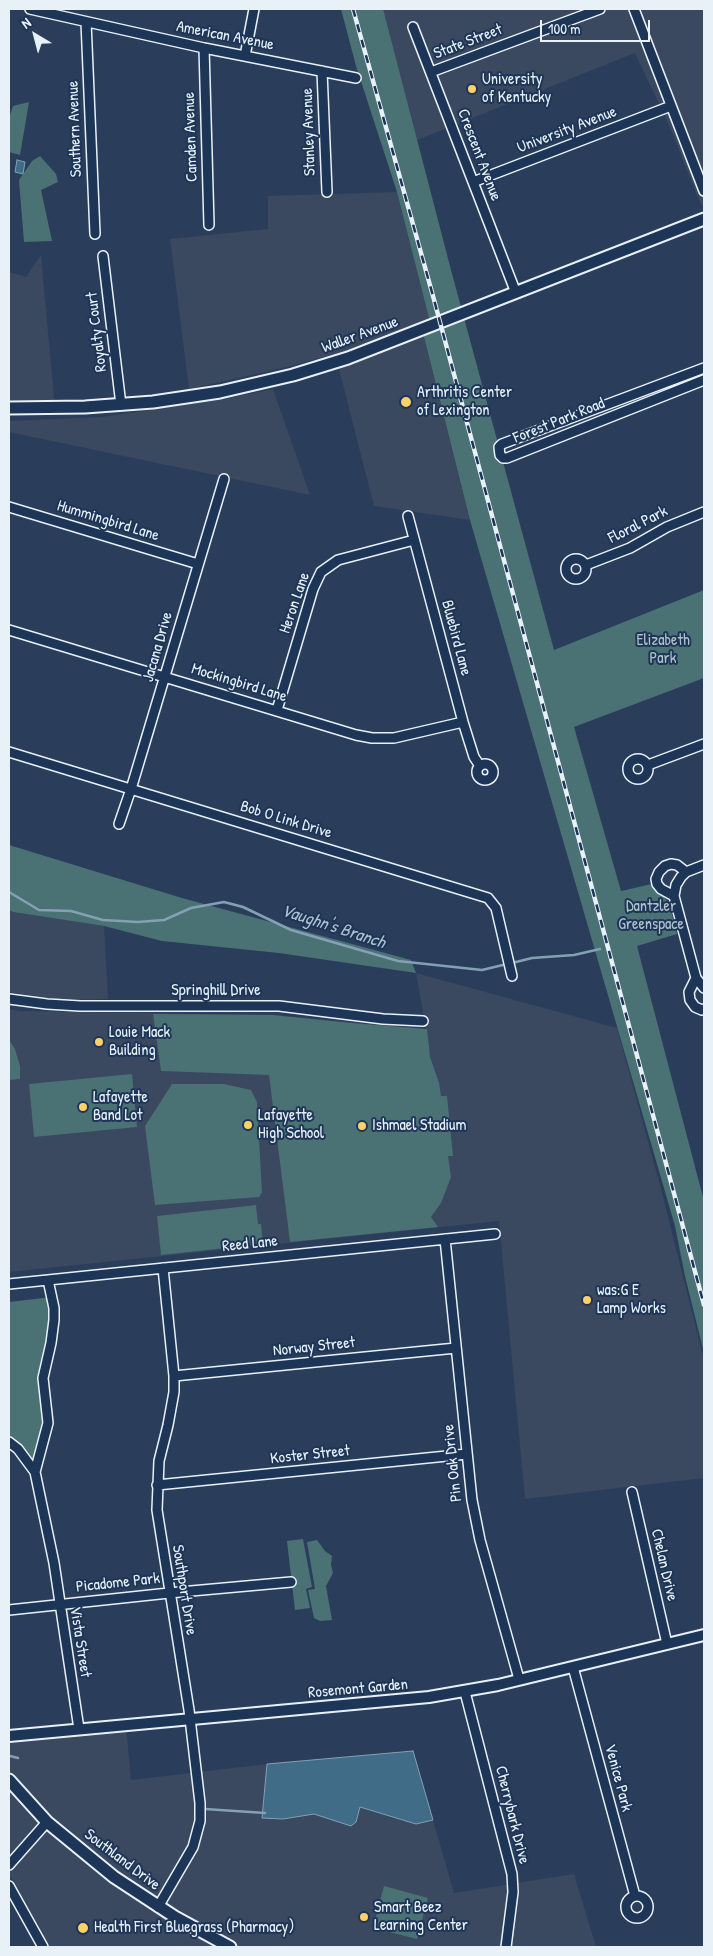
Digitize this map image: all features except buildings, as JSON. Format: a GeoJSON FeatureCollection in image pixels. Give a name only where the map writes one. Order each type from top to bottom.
{"type":"FeatureCollection","features":[{"type":"Feature","properties":{"kind":"main road","name":"Waller Avenue"},"geometry":{"type":"LineString","coordinates":[[9,408],[121,405],[193,396],[250,386],[293,375],[348,358],[704,219]]}},
{"type":"Feature","properties":{"kind":"main road","name":"Southland Drive"},"geometry":{"type":"LineString","coordinates":[[9,1780],[47,1822],[114,1877],[158,1907],[230,1947]]}},
{"type":"Feature","properties":{"kind":"street","name":"American Avenue"},"geometry":{"type":"LineString","coordinates":[[30,9],[204,48],[356,78]]}},
{"type":"Feature","properties":{"kind":"street"},"geometry":{"type":"LineString","coordinates":[[245,56],[254,9]]}},
{"type":"Feature","properties":{"kind":"street","name":"State Street"},"geometry":{"type":"LineString","coordinates":[[431,72],[600,9]]}},
{"type":"Feature","properties":{"kind":"street"},"geometry":{"type":"LineString","coordinates":[[634,9],[704,191]]}},
{"type":"Feature","properties":{"kind":"street","name":"Southern Avenue"},"geometry":{"type":"LineString","coordinates":[[86,22],[95,234]]}},
{"type":"Feature","properties":{"kind":"street","name":"Crescent Avenue"},"geometry":{"type":"LineString","coordinates":[[413,27],[516,293]]}},
{"type":"Feature","properties":{"kind":"street","name":"Camden Avenue"},"geometry":{"type":"LineString","coordinates":[[204,48],[209,225]]}},
{"type":"Feature","properties":{"kind":"street","name":"Stanley Avenue"},"geometry":{"type":"LineString","coordinates":[[322,70],[326,192]]}},
{"type":"Feature","properties":{"kind":"street","name":"University Avenue"},"geometry":{"type":"LineString","coordinates":[[473,182],[671,106]]}},
{"type":"Feature","properties":{"kind":"street","name":"Royalty Court"},"geometry":{"type":"LineString","coordinates":[[103,256],[121,405]]}},
{"type":"Feature","properties":{"kind":"street","name":"Forest Park Road"},"geometry":{"type":"LineString","coordinates":[[704,368],[502,444],[499,447],[500,455],[502,458],[508,458],[704,380]]}},
{"type":"Feature","properties":{"kind":"street"},"geometry":{"type":"LineString","coordinates":[[618,401],[622,412]]}},
{"type":"Feature","properties":{"kind":"street","name":"Jacana Drive"},"geometry":{"type":"LineString","coordinates":[[119,824],[132,789],[224,478]]}},
{"type":"Feature","properties":{"kind":"street","name":"Hummingbird Lane"},"geometry":{"type":"LineString","coordinates":[[9,507],[198,564]]}},
{"type":"Feature","properties":{"kind":"street","name":"Floral Park"},"geometry":{"type":"LineString","coordinates":[[586,565],[630,548],[666,527],[704,512]]}},
{"type":"Feature","properties":{"kind":"street","name":"Bluebird Lane"},"geometry":{"type":"LineString","coordinates":[[408,516],[463,722],[474,757],[480,766]]}},
{"type":"Feature","properties":{"kind":"street","name":"Heron Lane"},"geometry":{"type":"LineString","coordinates":[[277,710],[313,589],[321,572],[338,560],[414,540]]}},
{"type":"Feature","properties":{"kind":"street","name":"Mockingbird Lane"},"geometry":{"type":"LineString","coordinates":[[9,630],[356,735],[386,739],[463,722]]}},
{"type":"Feature","properties":{"kind":"street"},"geometry":{"type":"LineString","coordinates":[[648,765],[704,744]]}},
{"type":"Feature","properties":{"kind":"street","name":"Bob O Link Drive"},"geometry":{"type":"LineString","coordinates":[[9,752],[488,898],[496,908],[510,968]]}},
{"type":"Feature","properties":{"kind":"street"},"geometry":{"type":"LineString","coordinates":[[674,896],[661,889],[656,879],[659,872],[665,866],[671,864],[677,865],[686,872]]}},
{"type":"Feature","properties":{"kind":"street"},"geometry":{"type":"LineString","coordinates":[[704,865],[686,872],[676,885],[674,896],[696,978],[704,988]]}},
{"type":"Feature","properties":{"kind":"street"},"geometry":{"type":"LineString","coordinates":[[696,978],[689,992],[690,1000],[695,1008],[704,1009]]}},
{"type":"Feature","properties":{"kind":"street","name":"Springhill Drive"},"geometry":{"type":"LineString","coordinates":[[9,999],[80,1006],[279,1006],[383,1019],[423,1021]]}},
{"type":"Feature","properties":{"kind":"street","name":"Reed Lane"},"geometry":{"type":"LineString","coordinates":[[9,1284],[495,1234]]}},
{"type":"Feature","properties":{"kind":"street","name":"Pin Oak Drive"},"geometry":{"type":"LineString","coordinates":[[445,1239],[476,1524],[519,1679]]}},
{"type":"Feature","properties":{"kind":"street","name":"Southport Drive"},"geometry":{"type":"LineString","coordinates":[[158,1907],[191,1850],[199,1826],[200,1803],[190,1719],[157,1510],[159,1461],[173,1403],[174,1376],[162,1268]]}},
{"type":"Feature","properties":{"kind":"street"},"geometry":{"type":"LineString","coordinates":[[35,1472],[48,1423],[43,1378],[54,1320],[54,1308],[48,1280]]}},
{"type":"Feature","properties":{"kind":"street","name":"Norway Street"},"geometry":{"type":"LineString","coordinates":[[174,1376],[456,1348]]}},
{"type":"Feature","properties":{"kind":"street"},"geometry":{"type":"LineString","coordinates":[[9,1442],[18,1449],[35,1472]]}},
{"type":"Feature","properties":{"kind":"street","name":"Koster Street"},"geometry":{"type":"LineString","coordinates":[[157,1485],[467,1454]]}},
{"type":"Feature","properties":{"kind":"street","name":"Vista Street"},"geometry":{"type":"LineString","coordinates":[[35,1472],[54,1563],[78,1729]]}},
{"type":"Feature","properties":{"kind":"street","name":"Chelan Drive"},"geometry":{"type":"LineString","coordinates":[[632,1492],[667,1644]]}},
{"type":"Feature","properties":{"kind":"street","name":"Picadome Park"},"geometry":{"type":"LineString","coordinates":[[9,1610],[291,1582]]}},
{"type":"Feature","properties":{"kind":"street","name":"Rosemont Garden"},"geometry":{"type":"LineString","coordinates":[[9,1736],[381,1702],[465,1692],[704,1635]]}},
{"type":"Feature","properties":{"kind":"street","name":"Venice Park"},"geometry":{"type":"LineString","coordinates":[[573,1667],[635,1896]]}},
{"type":"Feature","properties":{"kind":"street","name":"Cherrybark Drive"},"geometry":{"type":"LineString","coordinates":[[465,1692],[512,1874],[513,1892],[506,1947]]}},
{"type":"Feature","properties":{"kind":"street"},"geometry":{"type":"LineString","coordinates":[[9,1865],[47,1822]]}},
{"type":"Feature","properties":{"kind":"street"},"geometry":{"type":"LineString","coordinates":[[9,1886],[43,1947]]}},
{"type":"Feature","properties":{"kind":"shaded area","name":"University of Kentucky"},"geometry":{"type":"Polygon","coordinates":[[[381,9],[704,9],[704,204],[701,205],[669,125],[635,53],[410,143],[381,9]]]}},
{"type":"Feature","properties":{"kind":"shaded area"},"geometry":{"type":"Polygon","coordinates":[[[17,160],[25,162],[23,174],[15,172],[17,160]]]}},
{"type":"Feature","properties":{"kind":"shaded area"},"geometry":{"type":"Polygon","coordinates":[[[397,192],[431,326],[422,330],[470,520],[374,506],[337,361],[414,332],[287,367],[189,389],[170,239],[268,229],[268,196],[397,192]]]}},
{"type":"Feature","properties":{"kind":"shaded area"},"geometry":{"type":"Polygon","coordinates":[[[41,255],[55,408],[9,407],[9,272],[26,277],[41,255]]]}},
{"type":"Feature","properties":{"kind":"shaded area"},"geometry":{"type":"Polygon","coordinates":[[[273,389],[310,495],[9,432],[9,421],[102,417],[225,399],[273,389]]]}},
{"type":"Feature","properties":{"kind":"shaded area"},"geometry":{"type":"Polygon","coordinates":[[[9,910],[104,926],[108,999],[62,1000],[9,992],[9,910]]]}},
{"type":"Feature","properties":{"kind":"shaded area"},"geometry":{"type":"Polygon","coordinates":[[[416,973],[617,1028],[661,1189],[704,1360],[704,1478],[525,1499],[499,1221],[9,1272],[9,1009],[20,1011],[273,1015],[426,1029],[416,973]]]}},
{"type":"Feature","properties":{"kind":"shaded area"},"geometry":{"type":"Polygon","coordinates":[[[126,1725],[131,1780],[267,1764],[262,1817],[283,1819],[314,1814],[351,1826],[356,1822],[359,1807],[416,1824],[433,1820],[454,1893],[574,1874],[596,1947],[50,1947],[9,1874],[9,1736],[126,1725]]]}},
{"type":"Feature","properties":{"kind":"shaded area"},"geometry":{"type":"Polygon","coordinates":[[[413,1751],[433,1820],[416,1824],[360,1807],[356,1822],[351,1826],[314,1814],[283,1819],[262,1818],[267,1764],[413,1751]]]}},
{"type":"Feature","properties":{"kind":"green space"},"geometry":{"type":"Polygon","coordinates":[[[341,9],[383,9],[451,270],[554,650],[704,590],[704,678],[574,727],[621,891],[652,884],[669,903],[677,934],[637,946],[704,1201],[704,1353],[675,1226],[470,520],[422,329],[431,326],[397,192],[356,66],[341,9]]]}},
{"type":"Feature","properties":{"kind":"green space"},"geometry":{"type":"Polygon","coordinates":[[[29,102],[20,155],[9,152],[9,118],[13,106],[29,102]]]}},
{"type":"Feature","properties":{"kind":"green space"},"geometry":{"type":"Polygon","coordinates":[[[40,156],[56,174],[58,182],[41,190],[52,241],[24,242],[19,180],[32,161],[40,156]]]}},
{"type":"Feature","properties":{"kind":"green space"},"geometry":{"type":"Polygon","coordinates":[[[9,845],[182,898],[411,960],[416,973],[279,953],[162,941],[104,926],[13,912],[9,910],[9,845]]]}},
{"type":"Feature","properties":{"kind":"green space","name":"Ishmael Stadium"},"geometry":{"type":"Polygon","coordinates":[[[153,1014],[273,1015],[427,1029],[430,1057],[439,1083],[441,1096],[447,1096],[453,1156],[448,1156],[451,1177],[441,1203],[431,1217],[438,1227],[290,1242],[269,1075],[161,1071],[153,1014]]]}},
{"type":"Feature","properties":{"kind":"green space"},"geometry":{"type":"Polygon","coordinates":[[[9,1040],[15,1049],[20,1066],[20,1079],[9,1080],[9,1040]]]}},
{"type":"Feature","properties":{"kind":"green space","name":"Lafayette Band Lot"},"geometry":{"type":"Polygon","coordinates":[[[132,1074],[137,1127],[34,1137],[29,1084],[132,1074]]]}},
{"type":"Feature","properties":{"kind":"green space"},"geometry":{"type":"Polygon","coordinates":[[[172,1084],[224,1084],[251,1090],[257,1102],[262,1193],[259,1197],[155,1205],[145,1126],[172,1084]]]}},
{"type":"Feature","properties":{"kind":"green space"},"geometry":{"type":"Polygon","coordinates":[[[256,1205],[258,1224],[261,1224],[263,1244],[161,1255],[157,1216],[256,1205]]]}},
{"type":"Feature","properties":{"kind":"green space"},"geometry":{"type":"Polygon","coordinates":[[[52,1297],[54,1308],[44,1370],[48,1418],[33,1465],[9,1437],[9,1302],[52,1297]]]}},
{"type":"Feature","properties":{"kind":"green space"},"geometry":{"type":"Polygon","coordinates":[[[303,1539],[312,1587],[306,1589],[310,1608],[295,1610],[287,1541],[303,1539]]]}},
{"type":"Feature","properties":{"kind":"green space"},"geometry":{"type":"Polygon","coordinates":[[[317,1540],[325,1551],[332,1556],[331,1565],[333,1573],[326,1586],[332,1620],[320,1621],[314,1618],[308,1590],[315,1589],[307,1542],[317,1540]]]}},
{"type":"Feature","properties":{"kind":"green space"},"geometry":{"type":"Polygon","coordinates":[[[384,1886],[428,1898],[417,1939],[373,1928],[384,1886]]]}},
{"type":"Feature","properties":{"kind":"waterway","name":"Vaughn's Branch"},"geometry":{"type":"LineString","coordinates":[[9,892],[39,910],[71,911],[103,920],[138,922],[164,920],[191,908],[224,902],[243,907],[291,930],[398,961],[482,970],[507,964]]}},
{"type":"Feature","properties":{"kind":"waterway","name":"Vaughn's Branch"},"geometry":{"type":"LineString","coordinates":[[512,963],[532,958],[574,955],[600,949]]}},
{"type":"Feature","properties":{"kind":"waterway"},"geometry":{"type":"LineString","coordinates":[[10,1756],[18,1758]]}},
{"type":"Feature","properties":{"kind":"waterway"},"geometry":{"type":"LineString","coordinates":[[205,1809],[265,1813]]}},
{"type":"Feature","properties":{"kind":"railway"},"geometry":{"type":"LineString","coordinates":[[353,9],[433,296],[704,1305]]}},
{"type":"Feature","properties":{"kind":"place","name":"University of Kentucky"},"geometry":{"type":"Point","coordinates":[472,89]}},
{"type":"Feature","properties":{"kind":"place","name":"Arthritis Center of Lexington"},"geometry":{"type":"Point","coordinates":[406,402]}},
{"type":"Feature","properties":{"kind":"place","name":"Louie Mack Building"},"geometry":{"type":"Point","coordinates":[99,1042]}},
{"type":"Feature","properties":{"kind":"place","name":"Lafayette Band Lot"},"geometry":{"type":"Point","coordinates":[83,1107]}},
{"type":"Feature","properties":{"kind":"place","name":"Lafayette High School"},"geometry":{"type":"Point","coordinates":[248,1125]}},
{"type":"Feature","properties":{"kind":"place","name":"Ishmael Stadium"},"geometry":{"type":"Point","coordinates":[362,1126]}},
{"type":"Feature","properties":{"kind":"place","name":"was:G E Lamp Works"},"geometry":{"type":"Point","coordinates":[587,1300]}},
{"type":"Feature","properties":{"kind":"place","name":"Smart Beez Learning Center"},"geometry":{"type":"Point","coordinates":[364,1917]}},
{"type":"Feature","properties":{"kind":"place","name":"Health First Bluegrass (Pharmacy)"},"geometry":{"type":"Point","coordinates":[83,1928]}},
{"type":"Feature","properties":{"kind":"park label","name":"Elizabeth Park"},"geometry":{"type":"Point","coordinates":[663,650]}},
{"type":"Feature","properties":{"kind":"park label","name":"Dantzler Greenspace"},"geometry":{"type":"Point","coordinates":[651,916]}}]}
